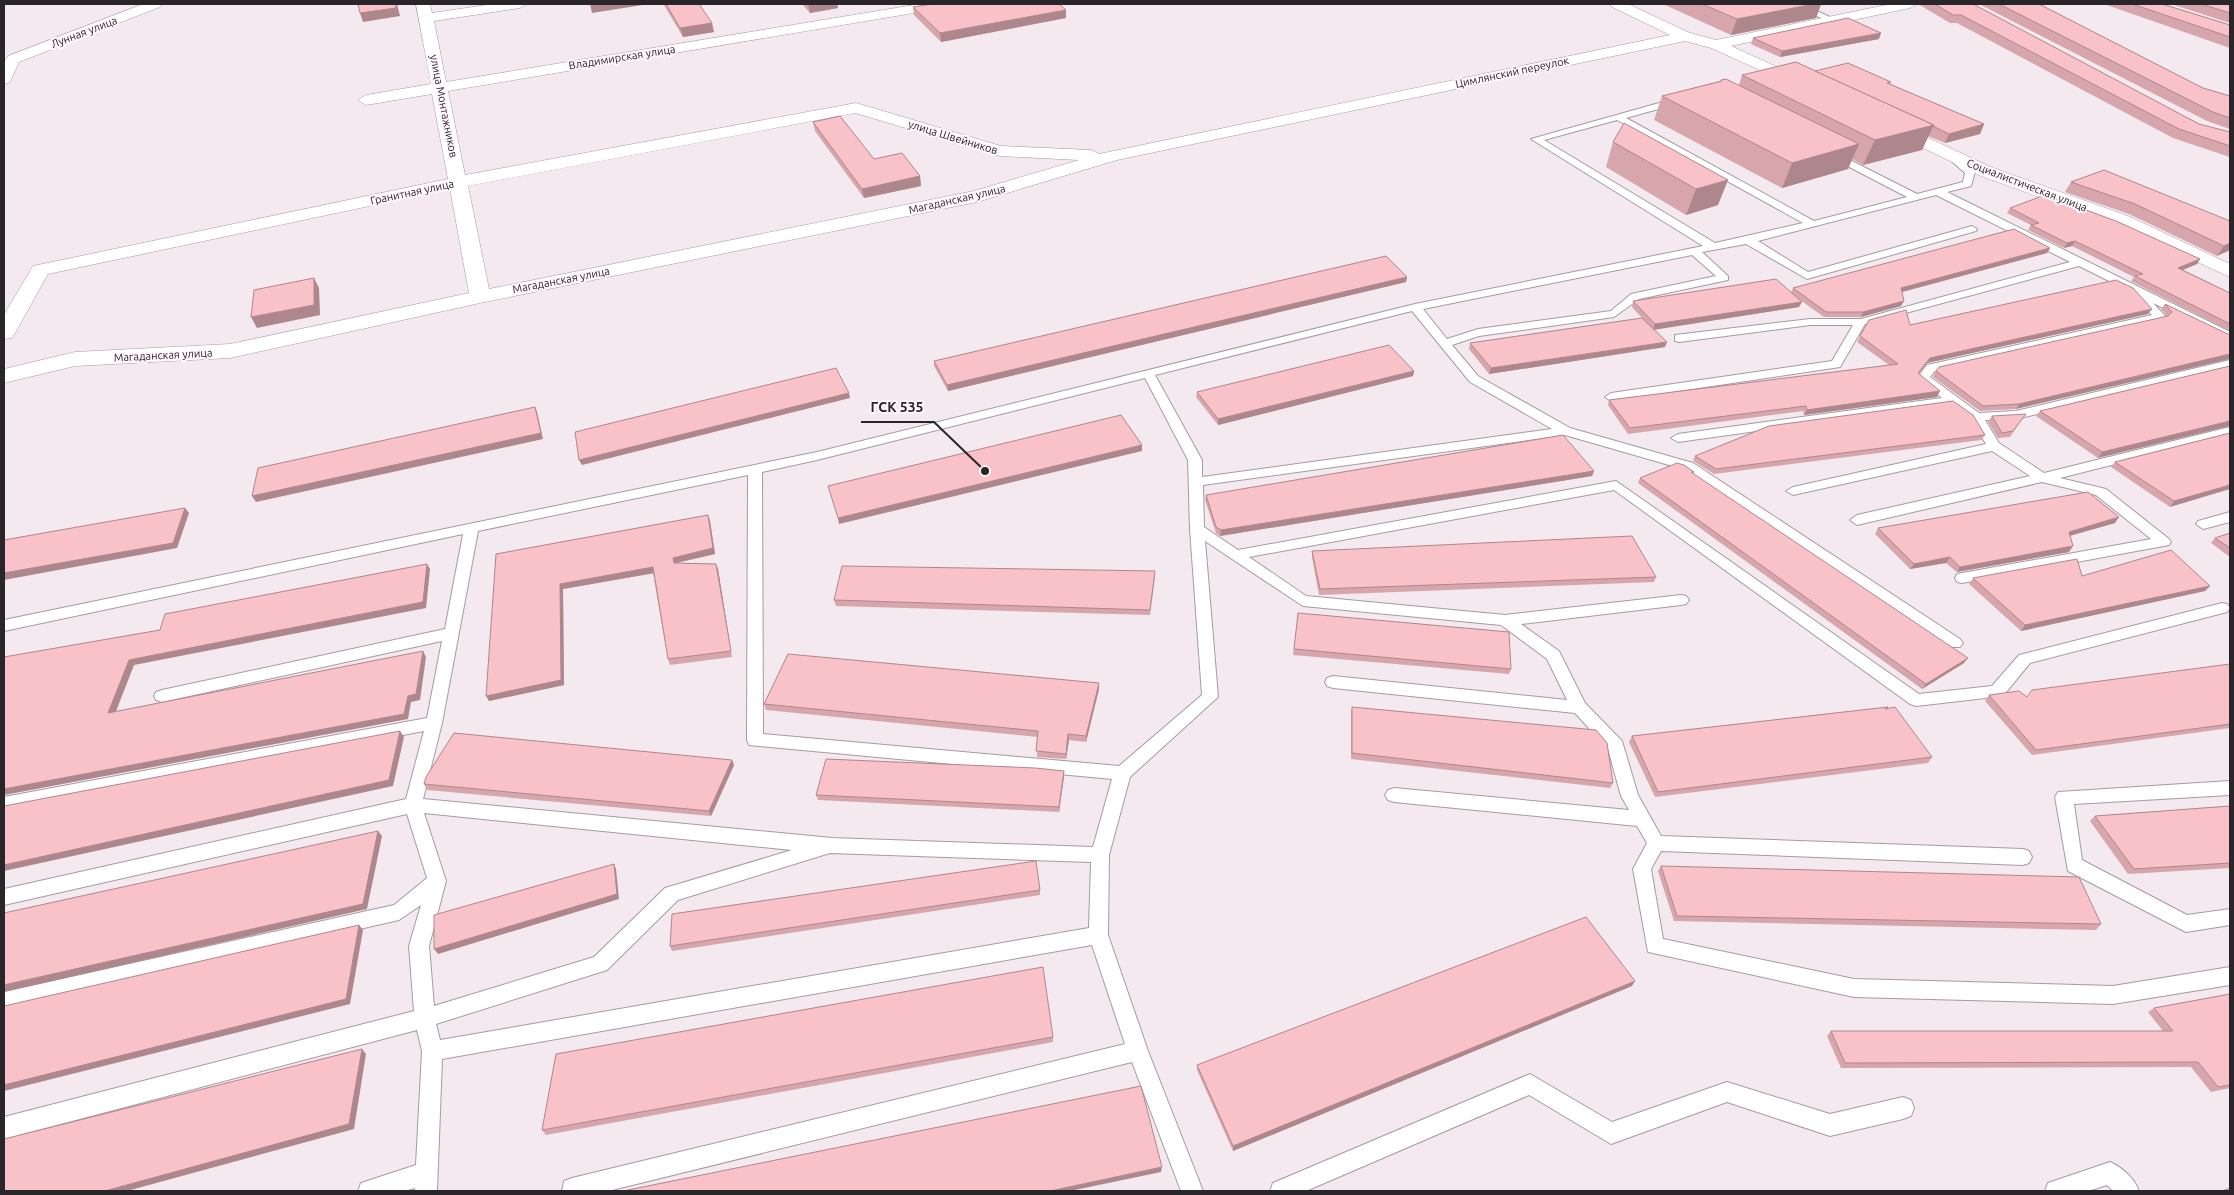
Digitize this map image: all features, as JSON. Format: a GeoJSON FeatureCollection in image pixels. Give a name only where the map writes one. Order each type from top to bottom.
{"type":"FeatureCollection","features":[{"type":"Feature","properties":{"kind":"street","name":"Лунная улица"},"geometry":{"type":"LineString","coordinates":[[4,80],[13,60],[155,4]]}},
{"type":"Feature","properties":{"kind":"street"},"geometry":{"type":"LineString","coordinates":[[425,11],[520,4]]}},
{"type":"Feature","properties":{"kind":"street","name":"Владимирская улица"},"geometry":{"type":"LineString","coordinates":[[366,100],[873,9],[944,4]]}},
{"type":"Feature","properties":{"kind":"street"},"geometry":{"type":"LineString","coordinates":[[1617,4],[1685,36]]}},
{"type":"Feature","properties":{"kind":"street","name":"Цимлянский переулок"},"geometry":{"type":"LineString","coordinates":[[1113,155],[1685,36],[1716,44],[1910,4]]}},
{"type":"Feature","properties":{"kind":"street","name":"улица Монтажников"},"geometry":{"type":"LineString","coordinates":[[425,11],[480,297]]}},
{"type":"Feature","properties":{"kind":"street"},"geometry":{"type":"LineString","coordinates":[[1716,44],[1823,94]]}},
{"type":"Feature","properties":{"kind":"street","name":"улица Швейников"},"geometry":{"type":"LineString","coordinates":[[856,108],[1000,152],[1113,155]]}},
{"type":"Feature","properties":{"kind":"street","name":"Гранитная улица"},"geometry":{"type":"LineString","coordinates":[[4,333],[40,270],[459,182],[856,108]]}},
{"type":"Feature","properties":{"kind":"street","name":"Социалистическая улица"},"geometry":{"type":"LineString","coordinates":[[1875,118],[1987,172],[2121,220],[2230,271]]}},
{"type":"Feature","properties":{"kind":"street","name":"Магаданская улица"},"geometry":{"type":"LineString","coordinates":[[4,376],[75,359],[230,351],[480,297],[978,196],[1113,155]]}},
{"type":"Feature","properties":{"kind":"lane"},"geometry":{"type":"LineString","coordinates":[[1796,4],[1832,20]]}},
{"type":"Feature","properties":{"kind":"lane"},"geometry":{"type":"LineString","coordinates":[[1762,78],[1780,74]]}},
{"type":"Feature","properties":{"kind":"lane"},"geometry":{"type":"LineString","coordinates":[[1691,97],[1536,139],[1713,247]]}},
{"type":"Feature","properties":{"kind":"lane"},"geometry":{"type":"LineString","coordinates":[[1618,117],[1812,224]]}},
{"type":"Feature","properties":{"kind":"lane"},"geometry":{"type":"LineString","coordinates":[[4,625],[827,453],[1415,307],[1748,240],[1967,184],[1970,172],[1961,162],[1936,147]]}},
{"type":"Feature","properties":{"kind":"lane"},"geometry":{"type":"LineString","coordinates":[[1822,149],[1918,198]]}},
{"type":"Feature","properties":{"kind":"lane"},"geometry":{"type":"LineString","coordinates":[[1938,192],[2230,336]]}},
{"type":"Feature","properties":{"kind":"lane"},"geometry":{"type":"LineString","coordinates":[[1748,240],[1807,276],[1972,229]]}},
{"type":"Feature","properties":{"kind":"lane"},"geometry":{"type":"LineString","coordinates":[[1444,343],[1478,333],[1614,314],[1635,296],[1724,278],[1694,251]]}},
{"type":"Feature","properties":{"kind":"lane"},"geometry":{"type":"LineString","coordinates":[[1679,338],[1810,322],[1861,322],[2081,262]]}},
{"type":"Feature","properties":{"kind":"lane"},"geometry":{"type":"LineString","coordinates":[[1962,578],[2164,542],[2101,492],[2042,478],[1994,446],[1976,418],[1923,378],[1931,368],[2160,317],[2135,289]]}},
{"type":"Feature","properties":{"kind":"lane"},"geometry":{"type":"LineString","coordinates":[[1415,307],[1474,379],[1565,431],[1688,466],[1955,643]]}},
{"type":"Feature","properties":{"kind":"lane"},"geometry":{"type":"LineString","coordinates":[[1611,397],[1836,364],[1861,322]]}},
{"type":"Feature","properties":{"kind":"lane"},"geometry":{"type":"LineString","coordinates":[[1976,418],[2016,415],[2230,364]]}},
{"type":"Feature","properties":{"kind":"lane"},"geometry":{"type":"LineString","coordinates":[[1148,374],[1196,460],[1197,529],[1210,697],[1122,773],[1100,855],[1098,936],[1138,1051],[1192,1191]]}},
{"type":"Feature","properties":{"kind":"lane"},"geometry":{"type":"LineString","coordinates":[[1678,438],[1952,400]]}},
{"type":"Feature","properties":{"kind":"lane"},"geometry":{"type":"LineString","coordinates":[[1196,482],[1565,431]]}},
{"type":"Feature","properties":{"kind":"lane"},"geometry":{"type":"LineString","coordinates":[[1857,520],[2042,478],[2230,431]]}},
{"type":"Feature","properties":{"kind":"lane"},"geometry":{"type":"LineString","coordinates":[[1792,491],[1994,446]]}},
{"type":"Feature","properties":{"kind":"lane"},"geometry":{"type":"LineString","coordinates":[[755,468],[756,740],[1122,773]]}},
{"type":"Feature","properties":{"kind":"lane"},"geometry":{"type":"LineString","coordinates":[[1236,555],[1616,485],[1916,700],[1996,692],[2025,659],[2222,608]]}},
{"type":"Feature","properties":{"kind":"lane"},"geometry":{"type":"LineString","coordinates":[[2203,524],[2230,518]]}},
{"type":"Feature","properties":{"kind":"lane"},"geometry":{"type":"LineString","coordinates":[[369,1191],[426,1182],[432,1051],[425,1018],[419,946],[437,881],[413,805],[434,723],[472,527]]}},
{"type":"Feature","properties":{"kind":"lane"},"geometry":{"type":"LineString","coordinates":[[1197,529],[1303,601],[1505,620],[1681,600]]}},
{"type":"Feature","properties":{"kind":"lane"},"geometry":{"type":"LineString","coordinates":[[1505,620],[1553,654],[1579,707],[1616,746],[1630,796],[1656,843]]}},
{"type":"Feature","properties":{"kind":"lane"},"geometry":{"type":"LineString","coordinates":[[162,696],[451,634]]}},
{"type":"Feature","properties":{"kind":"lane"},"geometry":{"type":"LineString","coordinates":[[1333,682],[1579,707]]}},
{"type":"Feature","properties":{"kind":"lane"},"geometry":{"type":"LineString","coordinates":[[4,804],[434,723]]}},
{"type":"Feature","properties":{"kind":"lane"},"geometry":{"type":"LineString","coordinates":[[2230,788],[2064,797],[2074,865],[2186,924],[2230,917]]}},
{"type":"Feature","properties":{"kind":"lane"},"geometry":{"type":"LineString","coordinates":[[1394,795],[1643,819]]}},
{"type":"Feature","properties":{"kind":"lane"},"geometry":{"type":"LineString","coordinates":[[4,897],[413,805],[832,846],[1100,855]]}},
{"type":"Feature","properties":{"kind":"lane"},"geometry":{"type":"LineString","coordinates":[[1656,843],[2023,858]]}},
{"type":"Feature","properties":{"kind":"lane"},"geometry":{"type":"LineString","coordinates":[[1656,843],[1642,869],[1655,946],[1854,988],[2113,995],[2230,976]]}},
{"type":"Feature","properties":{"kind":"lane"},"geometry":{"type":"LineString","coordinates":[[4,1128],[425,1018],[600,964],[672,894],[832,846]]}},
{"type":"Feature","properties":{"kind":"lane"},"geometry":{"type":"LineString","coordinates":[[4,1001],[399,912],[437,881]]}},
{"type":"Feature","properties":{"kind":"lane"},"geometry":{"type":"LineString","coordinates":[[432,1051],[1098,936]]}},
{"type":"Feature","properties":{"kind":"lane"},"geometry":{"type":"LineString","coordinates":[[572,1189],[1138,1051]]}},
{"type":"Feature","properties":{"kind":"lane"},"geometry":{"type":"LineString","coordinates":[[1281,1191],[1530,1084],[1611,1133],[1727,1092],[1830,1125],[1903,1108]]}},
{"type":"Feature","properties":{"kind":"lane"},"geometry":{"type":"LineString","coordinates":[[2056,1191],[2110,1174],[2128,1191]]}},
{"type":"Feature","properties":{"kind":"building"},"geometry":{"type":"Polygon","coordinates":[[[358,4],[396,4],[396,8],[360,13],[358,4]]]}},
{"type":"Feature","properties":{"kind":"building"},"geometry":{"type":"Polygon","coordinates":[[[666,4],[699,4],[712,23],[680,28],[666,4]]]}},
{"type":"Feature","properties":{"kind":"building"},"geometry":{"type":"Polygon","coordinates":[[[932,4],[1059,4],[1066,10],[940,33],[913,7],[932,4]]]}},
{"type":"Feature","properties":{"kind":"building"},"geometry":{"type":"Polygon","coordinates":[[[1702,4],[1814,4],[1737,19],[1702,4]]]}},
{"type":"Feature","properties":{"kind":"building"},"geometry":{"type":"Polygon","coordinates":[[[1935,4],[1973,4],[2199,124],[2230,132],[2230,146],[2179,129],[1961,15],[1953,15],[1935,4]]]}},
{"type":"Feature","properties":{"kind":"building"},"geometry":{"type":"Polygon","coordinates":[[[1999,4],[2039,4],[2203,88],[2230,96],[2230,118],[2213,112],[1999,4]]]}},
{"type":"Feature","properties":{"kind":"building"},"geometry":{"type":"Polygon","coordinates":[[[2132,4],[2162,4],[2230,25],[2230,37],[2132,4]]]}},
{"type":"Feature","properties":{"kind":"building"},"geometry":{"type":"Polygon","coordinates":[[[2201,4],[2230,4],[2230,13],[2201,4]]]}},
{"type":"Feature","properties":{"kind":"building"},"geometry":{"type":"Polygon","coordinates":[[[1848,18],[1881,33],[1782,51],[1753,38],[1848,18]]]}},
{"type":"Feature","properties":{"kind":"building"},"geometry":{"type":"Polygon","coordinates":[[[1796,62],[1934,125],[1875,140],[1742,75],[1796,62]]]}},
{"type":"Feature","properties":{"kind":"building"},"geometry":{"type":"Polygon","coordinates":[[[1848,63],[1891,82],[1887,83],[1984,124],[1949,134],[1934,125],[1815,71],[1848,63]]]}},
{"type":"Feature","properties":{"kind":"building"},"geometry":{"type":"Polygon","coordinates":[[[1726,79],[1859,144],[1792,163],[1662,96],[1726,79]]]}},
{"type":"Feature","properties":{"kind":"building"},"geometry":{"type":"Polygon","coordinates":[[[840,116],[874,159],[902,153],[920,176],[862,189],[813,122],[840,116]]]}},
{"type":"Feature","properties":{"kind":"building"},"geometry":{"type":"Polygon","coordinates":[[[1624,123],[1728,180],[1696,189],[1613,142],[1624,123]]]}},
{"type":"Feature","properties":{"kind":"building"},"geometry":{"type":"Polygon","coordinates":[[[2104,170],[2230,221],[2230,243],[2224,246],[2135,204],[2071,182],[2104,170]]]}},
{"type":"Feature","properties":{"kind":"building"},"geometry":{"type":"Polygon","coordinates":[[[2045,195],[2116,221],[2200,259],[2178,268],[2230,293],[2230,324],[2135,276],[2143,274],[2075,241],[2067,243],[2031,225],[2039,223],[2010,208],[2045,195]]]}},
{"type":"Feature","properties":{"kind":"building"},"geometry":{"type":"Polygon","coordinates":[[[2014,229],[2050,248],[1901,288],[1904,301],[1863,312],[1826,312],[1793,288],[2014,229]]]}},
{"type":"Feature","properties":{"kind":"building"},"geometry":{"type":"Polygon","coordinates":[[[1386,256],[1407,277],[947,385],[934,361],[1386,256]]]}},
{"type":"Feature","properties":{"kind":"building"},"geometry":{"type":"Polygon","coordinates":[[[314,278],[314,305],[251,317],[254,290],[314,278]]]}},
{"type":"Feature","properties":{"kind":"building"},"geometry":{"type":"Polygon","coordinates":[[[1776,279],[1802,302],[1655,324],[1633,301],[1776,279]]]}},
{"type":"Feature","properties":{"kind":"building"},"geometry":{"type":"Polygon","coordinates":[[[2116,280],[2133,288],[2152,309],[1930,358],[1918,373],[1940,391],[1807,410],[1806,406],[1630,428],[1609,400],[1898,364],[1860,336],[1869,320],[1906,310],[1910,325],[2116,280]]]}},
{"type":"Feature","properties":{"kind":"building"},"geometry":{"type":"Polygon","coordinates":[[[2165,304],[2230,335],[2230,354],[2019,404],[1983,406],[1936,371],[1939,367],[2168,316],[2172,312],[2165,304]]]}},
{"type":"Feature","properties":{"kind":"building"},"geometry":{"type":"Polygon","coordinates":[[[1642,318],[1667,342],[1491,368],[1470,343],[1642,318]]]}},
{"type":"Feature","properties":{"kind":"building"},"geometry":{"type":"Polygon","coordinates":[[[1389,345],[1414,371],[1218,419],[1197,392],[1389,345]]]}},
{"type":"Feature","properties":{"kind":"building"},"geometry":{"type":"Polygon","coordinates":[[[2230,366],[2230,421],[2102,452],[2040,411],[2230,366]]]}},
{"type":"Feature","properties":{"kind":"building"},"geometry":{"type":"Polygon","coordinates":[[[836,368],[849,393],[579,460],[575,432],[836,368]]]}},
{"type":"Feature","properties":{"kind":"building"},"geometry":{"type":"Polygon","coordinates":[[[1953,401],[1973,415],[1985,435],[1716,469],[1695,456],[1769,426],[1953,401]]]}},
{"type":"Feature","properties":{"kind":"building"},"geometry":{"type":"Polygon","coordinates":[[[535,407],[541,433],[252,496],[258,468],[535,407]]]}},
{"type":"Feature","properties":{"kind":"building"},"geometry":{"type":"Polygon","coordinates":[[[2026,414],[2013,431],[2002,433],[1992,416],[2026,414]]]}},
{"type":"Feature","properties":{"kind":"building"},"geometry":{"type":"Polygon","coordinates":[[[1121,415],[1142,445],[838,518],[828,486],[1121,415]]]}},
{"type":"Feature","properties":{"kind":"building"},"geometry":{"type":"Polygon","coordinates":[[[2230,433],[2230,485],[2174,501],[2115,462],[2230,433]]]}},
{"type":"Feature","properties":{"kind":"building"},"geometry":{"type":"Polygon","coordinates":[[[1563,435],[1594,471],[1221,530],[1216,527],[1206,495],[1563,435]]]}},
{"type":"Feature","properties":{"kind":"building"},"geometry":{"type":"Polygon","coordinates":[[[1677,463],[1684,465],[1694,472],[1691,472],[1968,658],[1926,684],[1640,478],[1677,463]]]}},
{"type":"Feature","properties":{"kind":"building"},"geometry":{"type":"Polygon","coordinates":[[[2088,492],[2119,517],[2069,532],[2073,546],[1960,567],[1950,557],[1914,564],[1878,528],[2088,492]]]}},
{"type":"Feature","properties":{"kind":"building"},"geometry":{"type":"Polygon","coordinates":[[[185,508],[173,543],[4,573],[4,540],[185,508]]]}},
{"type":"Feature","properties":{"kind":"building"},"geometry":{"type":"Polygon","coordinates":[[[708,515],[713,548],[673,558],[674,563],[716,564],[731,651],[668,659],[653,567],[560,584],[561,680],[486,696],[496,554],[708,515]]]}},
{"type":"Feature","properties":{"kind":"building"},"geometry":{"type":"Polygon","coordinates":[[[2230,533],[2230,548],[2215,538],[2230,533]]]}},
{"type":"Feature","properties":{"kind":"building"},"geometry":{"type":"Polygon","coordinates":[[[1632,536],[1656,577],[1320,589],[1312,551],[1632,536]]]}},
{"type":"Feature","properties":{"kind":"building"},"geometry":{"type":"Polygon","coordinates":[[[2171,550],[2210,586],[2025,625],[1973,578],[2077,559],[2082,576],[2171,550]]]}},
{"type":"Feature","properties":{"kind":"building"},"geometry":{"type":"Polygon","coordinates":[[[427,564],[423,602],[129,660],[108,713],[423,651],[416,694],[408,696],[404,714],[4,789],[4,657],[160,630],[165,614],[427,564]]]}},
{"type":"Feature","properties":{"kind":"building"},"geometry":{"type":"Polygon","coordinates":[[[842,566],[1155,571],[1150,610],[834,600],[842,566]]]}},
{"type":"Feature","properties":{"kind":"building"},"geometry":{"type":"Polygon","coordinates":[[[1298,613],[1509,632],[1511,669],[1294,649],[1298,613]]]}},
{"type":"Feature","properties":{"kind":"building"},"geometry":{"type":"Polygon","coordinates":[[[788,654],[1099,683],[1086,736],[1068,734],[1066,754],[1036,751],[1038,731],[764,704],[788,654]]]}},
{"type":"Feature","properties":{"kind":"building"},"geometry":{"type":"Polygon","coordinates":[[[2230,664],[2230,724],[2036,750],[1989,695],[2019,691],[2027,697],[2032,690],[2230,664]]]}},
{"type":"Feature","properties":{"kind":"building"},"geometry":{"type":"Polygon","coordinates":[[[1352,707],[1596,730],[1607,743],[1613,783],[1352,753],[1352,707]]]}},
{"type":"Feature","properties":{"kind":"building"},"geometry":{"type":"Polygon","coordinates":[[[1888,707],[1885,709],[1895,707],[1932,757],[1658,792],[1632,736],[1888,707]]]}},
{"type":"Feature","properties":{"kind":"building"},"geometry":{"type":"Polygon","coordinates":[[[400,731],[389,780],[4,865],[4,806],[400,731]]]}},
{"type":"Feature","properties":{"kind":"building"},"geometry":{"type":"Polygon","coordinates":[[[454,733],[732,760],[709,811],[424,784],[426,777],[454,733]]]}},
{"type":"Feature","properties":{"kind":"building"},"geometry":{"type":"Polygon","coordinates":[[[826,759],[1035,768],[1064,771],[1059,807],[816,795],[826,759]]]}},
{"type":"Feature","properties":{"kind":"building"},"geometry":{"type":"Polygon","coordinates":[[[2230,806],[2230,863],[2134,869],[2095,816],[2230,806]]]}},
{"type":"Feature","properties":{"kind":"building"},"geometry":{"type":"Polygon","coordinates":[[[378,831],[363,904],[4,985],[4,913],[378,831]]]}},
{"type":"Feature","properties":{"kind":"building"},"geometry":{"type":"Polygon","coordinates":[[[1036,861],[1040,890],[670,946],[672,914],[1036,861]]]}},
{"type":"Feature","properties":{"kind":"building"},"geometry":{"type":"Polygon","coordinates":[[[614,864],[617,894],[434,949],[434,915],[614,864]]]}},
{"type":"Feature","properties":{"kind":"building"},"geometry":{"type":"Polygon","coordinates":[[[1661,866],[2079,877],[2101,924],[1677,916],[1661,866]]]}},
{"type":"Feature","properties":{"kind":"building"},"geometry":{"type":"Polygon","coordinates":[[[1586,917],[1635,981],[1233,1146],[1197,1065],[1586,917]]]}},
{"type":"Feature","properties":{"kind":"building"},"geometry":{"type":"Polygon","coordinates":[[[359,925],[346,999],[4,1085],[4,1006],[359,925]]]}},
{"type":"Feature","properties":{"kind":"building"},"geometry":{"type":"Polygon","coordinates":[[[1043,967],[1053,1037],[542,1130],[556,1054],[1043,967]]]}},
{"type":"Feature","properties":{"kind":"building"},"geometry":{"type":"Polygon","coordinates":[[[2230,994],[2230,1085],[2218,1087],[2198,1062],[1845,1063],[1831,1031],[2173,1031],[2154,1008],[2230,994]]]}},
{"type":"Feature","properties":{"kind":"building"},"geometry":{"type":"Polygon","coordinates":[[[362,1049],[349,1124],[105,1191],[4,1191],[4,1139],[362,1049]]]}},
{"type":"Feature","properties":{"kind":"building"},"geometry":{"type":"Polygon","coordinates":[[[1141,1086],[1162,1167],[1050,1191],[623,1191],[1141,1086]]]}},
{"type":"Feature","properties":{"kind":"place","name":"ГСК 535"},"geometry":{"type":"Point","coordinates":[985,471]}}]}
